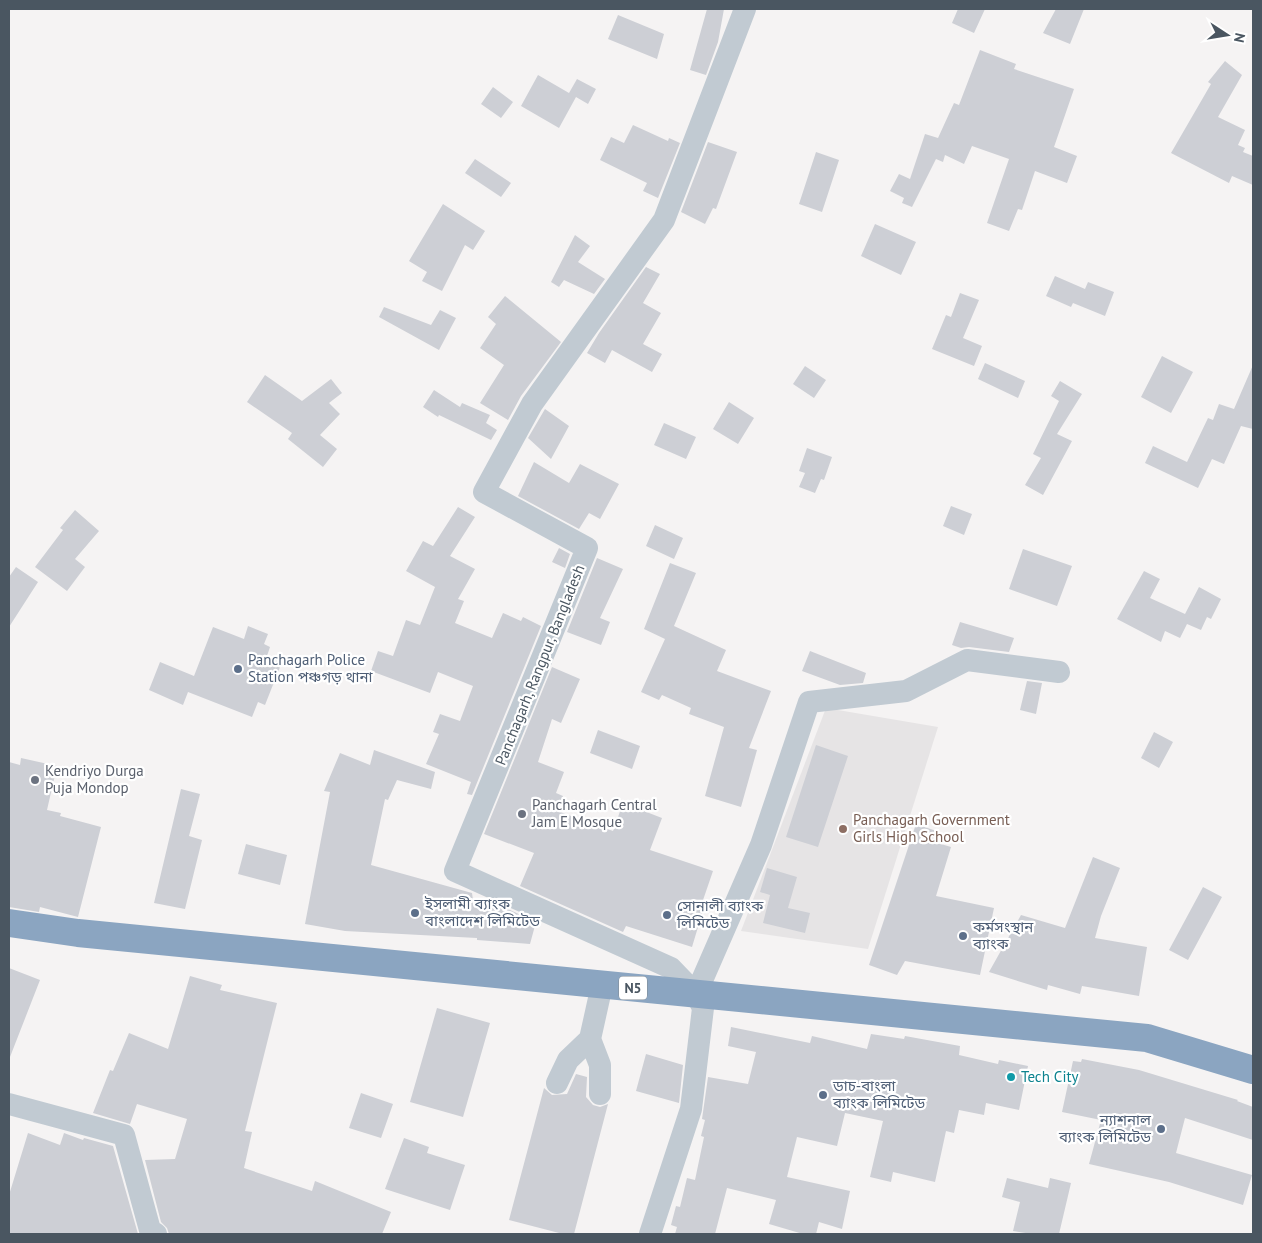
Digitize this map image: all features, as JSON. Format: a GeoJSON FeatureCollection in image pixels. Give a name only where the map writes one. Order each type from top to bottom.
{"type":"FeatureCollection","features":[{"type":"Feature","properties":{"kind":"highway","name":"N5"},"geometry":{"type":"LineString","coordinates":[[9,923],[78,933],[1146,1038],[1253,1070]]}},
{"type":"Feature","properties":{"kind":"street","name":"Panchagarh, Rangpur, Bangladesh"},"geometry":{"type":"LineString","coordinates":[[650,1234],[691,1109],[703,1008],[696,994],[671,968],[456,871],[587,548],[484,492],[532,404],[664,220],[745,9]]}},
{"type":"Feature","properties":{"kind":"street"},"geometry":{"type":"LineString","coordinates":[[696,994],[761,845],[809,702],[906,692],[967,660],[1059,672]]}},
{"type":"Feature","properties":{"kind":"street"},"geometry":{"type":"LineString","coordinates":[[600,1094],[600,1065],[590,1039],[602,985]]}},
{"type":"Feature","properties":{"kind":"street"},"geometry":{"type":"LineString","coordinates":[[557,1083],[568,1060],[590,1039]]}},
{"type":"Feature","properties":{"kind":"street"},"geometry":{"type":"LineString","coordinates":[[9,1104],[124,1135],[150,1230],[156,1234]]}},
{"type":"Feature","properties":{"kind":"shaded area","name":"Panchagarh Government Girls High School"},"geometry":{"type":"Polygon","coordinates":[[[826,708],[938,727],[868,949],[741,931],[826,708]]]}},
{"type":"Feature","properties":{"kind":"building"},"geometry":{"type":"Polygon","coordinates":[[[707,9],[724,9],[718,42],[706,75],[690,70],[707,9]]]}},
{"type":"Feature","properties":{"kind":"building"},"geometry":{"type":"Polygon","coordinates":[[[958,9],[985,9],[974,33],[952,23],[958,9]]]}},
{"type":"Feature","properties":{"kind":"building"},"geometry":{"type":"Polygon","coordinates":[[[1056,9],[1084,9],[1070,44],[1043,33],[1056,9]]]}},
{"type":"Feature","properties":{"kind":"building"},"geometry":{"type":"Polygon","coordinates":[[[618,15],[664,34],[657,59],[608,39],[618,15]]]}},
{"type":"Feature","properties":{"kind":"building"},"geometry":{"type":"Polygon","coordinates":[[[980,50],[1016,64],[1014,69],[1074,89],[1054,147],[1077,156],[1067,183],[1035,171],[1022,210],[1018,209],[1009,231],[987,223],[1009,159],[972,146],[964,164],[945,155],[943,162],[936,159],[912,207],[902,203],[904,198],[890,191],[899,174],[910,179],[925,134],[938,138],[954,103],[959,105],[980,50]]]}},
{"type":"Feature","properties":{"kind":"building"},"geometry":{"type":"Polygon","coordinates":[[[1225,61],[1242,75],[1218,117],[1245,130],[1238,145],[1245,148],[1243,152],[1253,156],[1253,185],[1232,176],[1229,183],[1171,153],[1211,84],[1208,82],[1225,61]]]}},
{"type":"Feature","properties":{"kind":"building"},"geometry":{"type":"Polygon","coordinates":[[[538,75],[569,93],[577,79],[596,89],[588,104],[576,97],[559,128],[521,106],[538,75]]]}},
{"type":"Feature","properties":{"kind":"building"},"geometry":{"type":"Polygon","coordinates":[[[493,87],[513,102],[501,118],[481,104],[493,87]]]}},
{"type":"Feature","properties":{"kind":"building"},"geometry":{"type":"Polygon","coordinates":[[[633,125],[668,141],[669,138],[680,143],[658,198],[643,191],[647,183],[600,160],[611,137],[624,143],[633,125]]]}},
{"type":"Feature","properties":{"kind":"building"},"geometry":{"type":"Polygon","coordinates":[[[708,142],[737,152],[716,209],[713,208],[705,224],[681,212],[708,142]]]}},
{"type":"Feature","properties":{"kind":"building"},"geometry":{"type":"Polygon","coordinates":[[[816,152],[839,160],[822,212],[799,204],[816,152]]]}},
{"type":"Feature","properties":{"kind":"building"},"geometry":{"type":"Polygon","coordinates":[[[475,159],[511,183],[501,197],[465,173],[475,159]]]}},
{"type":"Feature","properties":{"kind":"building"},"geometry":{"type":"Polygon","coordinates":[[[443,204],[485,231],[473,250],[465,245],[442,291],[422,281],[427,272],[409,261],[443,204]]]}},
{"type":"Feature","properties":{"kind":"building"},"geometry":{"type":"Polygon","coordinates":[[[875,224],[916,242],[901,275],[861,256],[875,224]]]}},
{"type":"Feature","properties":{"kind":"building"},"geometry":{"type":"Polygon","coordinates":[[[575,235],[590,246],[578,262],[605,279],[594,294],[564,280],[559,287],[551,282],[575,235]]]}},
{"type":"Feature","properties":{"kind":"building"},"geometry":{"type":"Polygon","coordinates":[[[646,267],[660,274],[643,303],[661,313],[643,344],[662,354],[652,372],[612,350],[605,363],[587,353],[646,267]]]}},
{"type":"Feature","properties":{"kind":"building"},"geometry":{"type":"Polygon","coordinates":[[[1055,276],[1085,289],[1088,282],[1114,292],[1105,316],[1073,303],[1071,307],[1046,296],[1055,276]]]}},
{"type":"Feature","properties":{"kind":"building"},"geometry":{"type":"Polygon","coordinates":[[[960,293],[979,300],[963,338],[982,346],[974,366],[932,349],[946,315],[951,317],[960,293]]]}},
{"type":"Feature","properties":{"kind":"building"},"geometry":{"type":"Polygon","coordinates":[[[505,296],[561,342],[521,396],[508,420],[480,403],[504,365],[480,348],[496,324],[488,317],[505,296]]]}},
{"type":"Feature","properties":{"kind":"building"},"geometry":{"type":"Polygon","coordinates":[[[384,307],[431,325],[440,310],[456,318],[439,350],[379,317],[384,307]]]}},
{"type":"Feature","properties":{"kind":"building"},"geometry":{"type":"Polygon","coordinates":[[[1162,356],[1193,372],[1171,413],[1141,397],[1162,356]]]}},
{"type":"Feature","properties":{"kind":"building"},"geometry":{"type":"Polygon","coordinates":[[[985,363],[1025,381],[1018,398],[978,379],[985,363]]]}},
{"type":"Feature","properties":{"kind":"building"},"geometry":{"type":"Polygon","coordinates":[[[1253,365],[1253,429],[1241,426],[1224,464],[1212,459],[1198,488],[1145,463],[1153,446],[1187,462],[1208,418],[1213,420],[1219,404],[1234,409],[1253,365]]]}},
{"type":"Feature","properties":{"kind":"building"},"geometry":{"type":"Polygon","coordinates":[[[805,366],[826,380],[814,398],[793,384],[805,366]]]}},
{"type":"Feature","properties":{"kind":"building"},"geometry":{"type":"Polygon","coordinates":[[[265,375],[302,401],[331,379],[342,393],[329,403],[340,414],[320,435],[337,449],[323,467],[288,439],[292,433],[247,402],[265,375]]]}},
{"type":"Feature","properties":{"kind":"building"},"geometry":{"type":"Polygon","coordinates":[[[1060,381],[1082,394],[1057,434],[1072,441],[1043,495],[1025,485],[1041,458],[1033,454],[1059,401],[1051,396],[1060,381]]]}},
{"type":"Feature","properties":{"kind":"building"},"geometry":{"type":"Polygon","coordinates":[[[434,390],[460,407],[462,403],[490,415],[486,423],[497,430],[491,440],[439,415],[438,417],[423,407],[434,390]]]}},
{"type":"Feature","properties":{"kind":"building"},"geometry":{"type":"Polygon","coordinates":[[[729,402],[754,418],[738,444],[713,429],[729,402]]]}},
{"type":"Feature","properties":{"kind":"building"},"geometry":{"type":"Polygon","coordinates":[[[545,409],[569,426],[551,459],[528,438],[545,409]]]}},
{"type":"Feature","properties":{"kind":"building"},"geometry":{"type":"Polygon","coordinates":[[[664,423],[696,437],[686,459],[654,445],[664,423]]]}},
{"type":"Feature","properties":{"kind":"building"},"geometry":{"type":"Polygon","coordinates":[[[807,448],[832,457],[824,480],[821,479],[815,493],[799,487],[805,473],[799,471],[807,448]]]}},
{"type":"Feature","properties":{"kind":"building"},"geometry":{"type":"Polygon","coordinates":[[[534,462],[569,483],[580,464],[619,484],[600,519],[589,513],[579,529],[518,496],[534,462]]]}},
{"type":"Feature","properties":{"kind":"building"},"geometry":{"type":"Polygon","coordinates":[[[951,506],[972,514],[964,535],[943,526],[951,506]]]}},
{"type":"Feature","properties":{"kind":"building"},"geometry":{"type":"Polygon","coordinates":[[[458,507],[475,517],[450,556],[475,569],[458,599],[464,601],[455,623],[492,638],[503,613],[521,621],[523,617],[541,626],[472,795],[467,794],[471,782],[426,764],[439,734],[433,732],[440,714],[460,721],[473,686],[438,672],[430,693],[371,671],[378,651],[393,656],[406,620],[420,625],[435,587],[406,571],[423,541],[433,546],[458,507]]]}},
{"type":"Feature","properties":{"kind":"building"},"geometry":{"type":"Polygon","coordinates":[[[75,510],[99,531],[75,559],[85,567],[67,591],[35,567],[63,530],[60,528],[75,510]]]}},
{"type":"Feature","properties":{"kind":"building"},"geometry":{"type":"Polygon","coordinates":[[[655,525],[683,538],[674,559],[646,546],[655,525]]]}},
{"type":"Feature","properties":{"kind":"building"},"geometry":{"type":"Polygon","coordinates":[[[559,548],[570,554],[565,568],[552,562],[559,548]]]}},
{"type":"Feature","properties":{"kind":"building"},"geometry":{"type":"Polygon","coordinates":[[[1023,549],[1072,566],[1057,606],[1009,589],[1023,549]]]}},
{"type":"Feature","properties":{"kind":"building"},"geometry":{"type":"Polygon","coordinates":[[[597,558],[623,569],[600,618],[610,622],[601,645],[567,632],[597,558]]]}},
{"type":"Feature","properties":{"kind":"building"},"geometry":{"type":"Polygon","coordinates":[[[670,563],[696,573],[674,626],[726,650],[717,671],[771,691],[749,748],[757,750],[741,807],[705,796],[724,727],[689,714],[691,708],[662,695],[659,700],[641,692],[665,639],[644,629],[670,563]]]}},
{"type":"Feature","properties":{"kind":"building"},"geometry":{"type":"Polygon","coordinates":[[[16,567],[38,582],[9,627],[9,577],[16,567]]]}},
{"type":"Feature","properties":{"kind":"building"},"geometry":{"type":"Polygon","coordinates":[[[1144,571],[1160,579],[1150,598],[1185,614],[1199,587],[1221,599],[1211,619],[1207,617],[1201,630],[1187,624],[1180,638],[1165,631],[1161,642],[1117,619],[1144,571]]]}},
{"type":"Feature","properties":{"kind":"building"},"geometry":{"type":"Polygon","coordinates":[[[960,622],[1014,638],[1009,652],[969,647],[961,648],[952,645],[960,622]]]}},
{"type":"Feature","properties":{"kind":"building","name":"Panchagarh Police Station পঞ্চগড় থানা"},"geometry":{"type":"Polygon","coordinates":[[[248,626],[268,634],[264,644],[270,647],[267,656],[282,662],[265,705],[258,702],[252,717],[188,692],[183,705],[149,690],[160,662],[194,676],[213,627],[244,639],[248,626]]]}},
{"type":"Feature","properties":{"kind":"building"},"geometry":{"type":"Polygon","coordinates":[[[810,651],[866,673],[863,683],[840,685],[802,671],[810,651]]]}},
{"type":"Feature","properties":{"kind":"building"},"geometry":{"type":"Polygon","coordinates":[[[552,667],[580,679],[561,723],[552,719],[538,762],[564,772],[556,793],[563,796],[557,811],[613,831],[623,803],[662,818],[650,850],[713,871],[702,903],[705,904],[692,947],[626,926],[623,932],[520,886],[534,853],[484,834],[552,667]]]}},
{"type":"Feature","properties":{"kind":"building"},"geometry":{"type":"Polygon","coordinates":[[[1027,681],[1042,683],[1036,714],[1020,710],[1027,681]]]}},
{"type":"Feature","properties":{"kind":"building"},"geometry":{"type":"Polygon","coordinates":[[[598,730],[640,746],[632,769],[590,753],[598,730]]]}},
{"type":"Feature","properties":{"kind":"building"},"geometry":{"type":"Polygon","coordinates":[[[1154,732],[1173,742],[1159,768],[1141,758],[1154,732]]]}},
{"type":"Feature","properties":{"kind":"building"},"geometry":{"type":"Polygon","coordinates":[[[816,745],[848,756],[818,847],[786,837],[816,745]]]}},
{"type":"Feature","properties":{"kind":"building"},"geometry":{"type":"Polygon","coordinates":[[[374,750],[435,772],[431,789],[397,780],[388,800],[385,799],[371,865],[472,893],[473,900],[510,910],[536,922],[530,944],[477,940],[477,938],[345,931],[305,924],[330,792],[324,791],[340,753],[370,765],[374,750]]]}},
{"type":"Feature","properties":{"kind":"building"},"geometry":{"type":"Polygon","coordinates":[[[21,758],[57,766],[47,810],[61,813],[60,816],[101,827],[78,917],[40,907],[39,912],[9,907],[9,762],[20,765],[21,758]]]}},
{"type":"Feature","properties":{"kind":"building"},"geometry":{"type":"Polygon","coordinates":[[[181,789],[200,794],[189,836],[202,840],[185,909],[154,903],[181,789]]]}},
{"type":"Feature","properties":{"kind":"building"},"geometry":{"type":"Polygon","coordinates":[[[916,824],[945,834],[941,844],[951,847],[936,896],[994,908],[980,975],[905,961],[897,975],[869,965],[916,824]]]}},
{"type":"Feature","properties":{"kind":"building"},"geometry":{"type":"Polygon","coordinates":[[[246,844],[287,855],[280,885],[238,874],[246,844]]]}},
{"type":"Feature","properties":{"kind":"building"},"geometry":{"type":"Polygon","coordinates":[[[1093,857],[1120,868],[1101,916],[1095,938],[1147,947],[1139,996],[1082,986],[1080,994],[1048,985],[1047,990],[989,972],[1021,915],[1065,928],[1093,857]]]}},
{"type":"Feature","properties":{"kind":"building"},"geometry":{"type":"Polygon","coordinates":[[[767,868],[797,877],[788,908],[810,913],[805,933],[763,923],[770,895],[760,892],[767,868]]]}},
{"type":"Feature","properties":{"kind":"building"},"geometry":{"type":"Polygon","coordinates":[[[1203,887],[1222,897],[1188,960],[1169,950],[1203,887]]]}},
{"type":"Feature","properties":{"kind":"building"},"geometry":{"type":"Polygon","coordinates":[[[9,968],[40,980],[10,1057],[9,1057],[9,968]]]}},
{"type":"Feature","properties":{"kind":"building"},"geometry":{"type":"Polygon","coordinates":[[[190,976],[222,985],[220,990],[277,1003],[245,1131],[252,1132],[244,1168],[312,1191],[315,1181],[391,1212],[382,1234],[169,1234],[167,1228],[161,1222],[145,1160],[175,1159],[187,1119],[137,1104],[130,1124],[93,1113],[110,1070],[113,1071],[129,1033],[168,1049],[190,976]]]}},
{"type":"Feature","properties":{"kind":"building"},"geometry":{"type":"Polygon","coordinates":[[[437,1008],[490,1023],[463,1117],[410,1102],[437,1008]]]}},
{"type":"Feature","properties":{"kind":"building"},"geometry":{"type":"Polygon","coordinates":[[[731,1027],[810,1043],[812,1036],[867,1049],[871,1034],[904,1039],[905,1036],[960,1046],[959,1055],[998,1064],[999,1060],[1028,1066],[1019,1110],[986,1103],[984,1115],[959,1110],[954,1133],[946,1131],[935,1182],[893,1172],[891,1182],[870,1177],[883,1121],[845,1113],[837,1146],[797,1137],[787,1177],[850,1191],[842,1229],[819,1222],[816,1234],[803,1234],[769,1224],[776,1200],[727,1188],[715,1234],[675,1234],[677,1227],[671,1225],[676,1206],[680,1207],[687,1178],[695,1180],[704,1137],[701,1136],[705,1120],[702,1119],[708,1077],[748,1084],[756,1052],[728,1046],[731,1027]]]}},
{"type":"Feature","properties":{"kind":"building"},"geometry":{"type":"Polygon","coordinates":[[[646,1054],[683,1065],[679,1103],[636,1091],[646,1054]]]}},
{"type":"Feature","properties":{"kind":"building"},"geometry":{"type":"Polygon","coordinates":[[[1082,1059],[1139,1070],[1238,1100],[1253,1107],[1253,1140],[1185,1118],[1176,1153],[1252,1175],[1243,1205],[1169,1182],[1089,1164],[1101,1120],[1062,1112],[1073,1061],[1081,1062],[1082,1059]]]}},
{"type":"Feature","properties":{"kind":"building"},"geometry":{"type":"Polygon","coordinates":[[[576,1074],[587,1077],[586,1097],[593,1105],[600,1107],[608,1104],[574,1234],[563,1234],[509,1220],[544,1088],[552,1095],[567,1094],[576,1074]]]}},
{"type":"Feature","properties":{"kind":"building"},"geometry":{"type":"Polygon","coordinates":[[[361,1093],[393,1104],[381,1138],[349,1128],[361,1093]]]}},
{"type":"Feature","properties":{"kind":"building"},"geometry":{"type":"Polygon","coordinates":[[[28,1133],[60,1145],[64,1133],[83,1140],[84,1138],[113,1146],[138,1234],[9,1234],[9,1195],[28,1133]]]}},
{"type":"Feature","properties":{"kind":"building"},"geometry":{"type":"Polygon","coordinates":[[[404,1138],[429,1147],[427,1153],[465,1165],[450,1210],[385,1189],[404,1138]]]}},
{"type":"Feature","properties":{"kind":"building"},"geometry":{"type":"Polygon","coordinates":[[[1007,1178],[1048,1188],[1050,1178],[1071,1183],[1059,1234],[1032,1234],[1013,1231],[1020,1202],[1002,1197],[1007,1178]]]}},
{"type":"Feature","properties":{"kind":"place","name":"Panchagarh Police Station পঞ্চগড় থানা"},"geometry":{"type":"Point","coordinates":[238,669]}},
{"type":"Feature","properties":{"kind":"place","name":"Kendriyo Durga Puja Mondop"},"geometry":{"type":"Point","coordinates":[35,780]}},
{"type":"Feature","properties":{"kind":"place","name":"Panchagarh Central Jam E Mosque"},"geometry":{"type":"Point","coordinates":[522,814]}},
{"type":"Feature","properties":{"kind":"place","name":"Panchagarh Government Girls High School"},"geometry":{"type":"Point","coordinates":[843,829]}},
{"type":"Feature","properties":{"kind":"place","name":"ইসলামী ব্যাংক বাংলাদেশ লিমিটেড"},"geometry":{"type":"Point","coordinates":[415,913]}},
{"type":"Feature","properties":{"kind":"place","name":"সোনালী ব্যাংক লিমিটেড"},"geometry":{"type":"Point","coordinates":[667,915]}},
{"type":"Feature","properties":{"kind":"place","name":"কর্মসংস্থান ব্যাংক"},"geometry":{"type":"Point","coordinates":[963,936]}},
{"type":"Feature","properties":{"kind":"place","name":"Tech City"},"geometry":{"type":"Point","coordinates":[1011,1077]}},
{"type":"Feature","properties":{"kind":"place","name":"ডাচ-বাংলা ব্যাংক লিমিটেড"},"geometry":{"type":"Point","coordinates":[823,1095]}},
{"type":"Feature","properties":{"kind":"place","name":"ন্যাশনাল ব্যাংক লিমিটেড"},"geometry":{"type":"Point","coordinates":[1161,1129]}}]}
